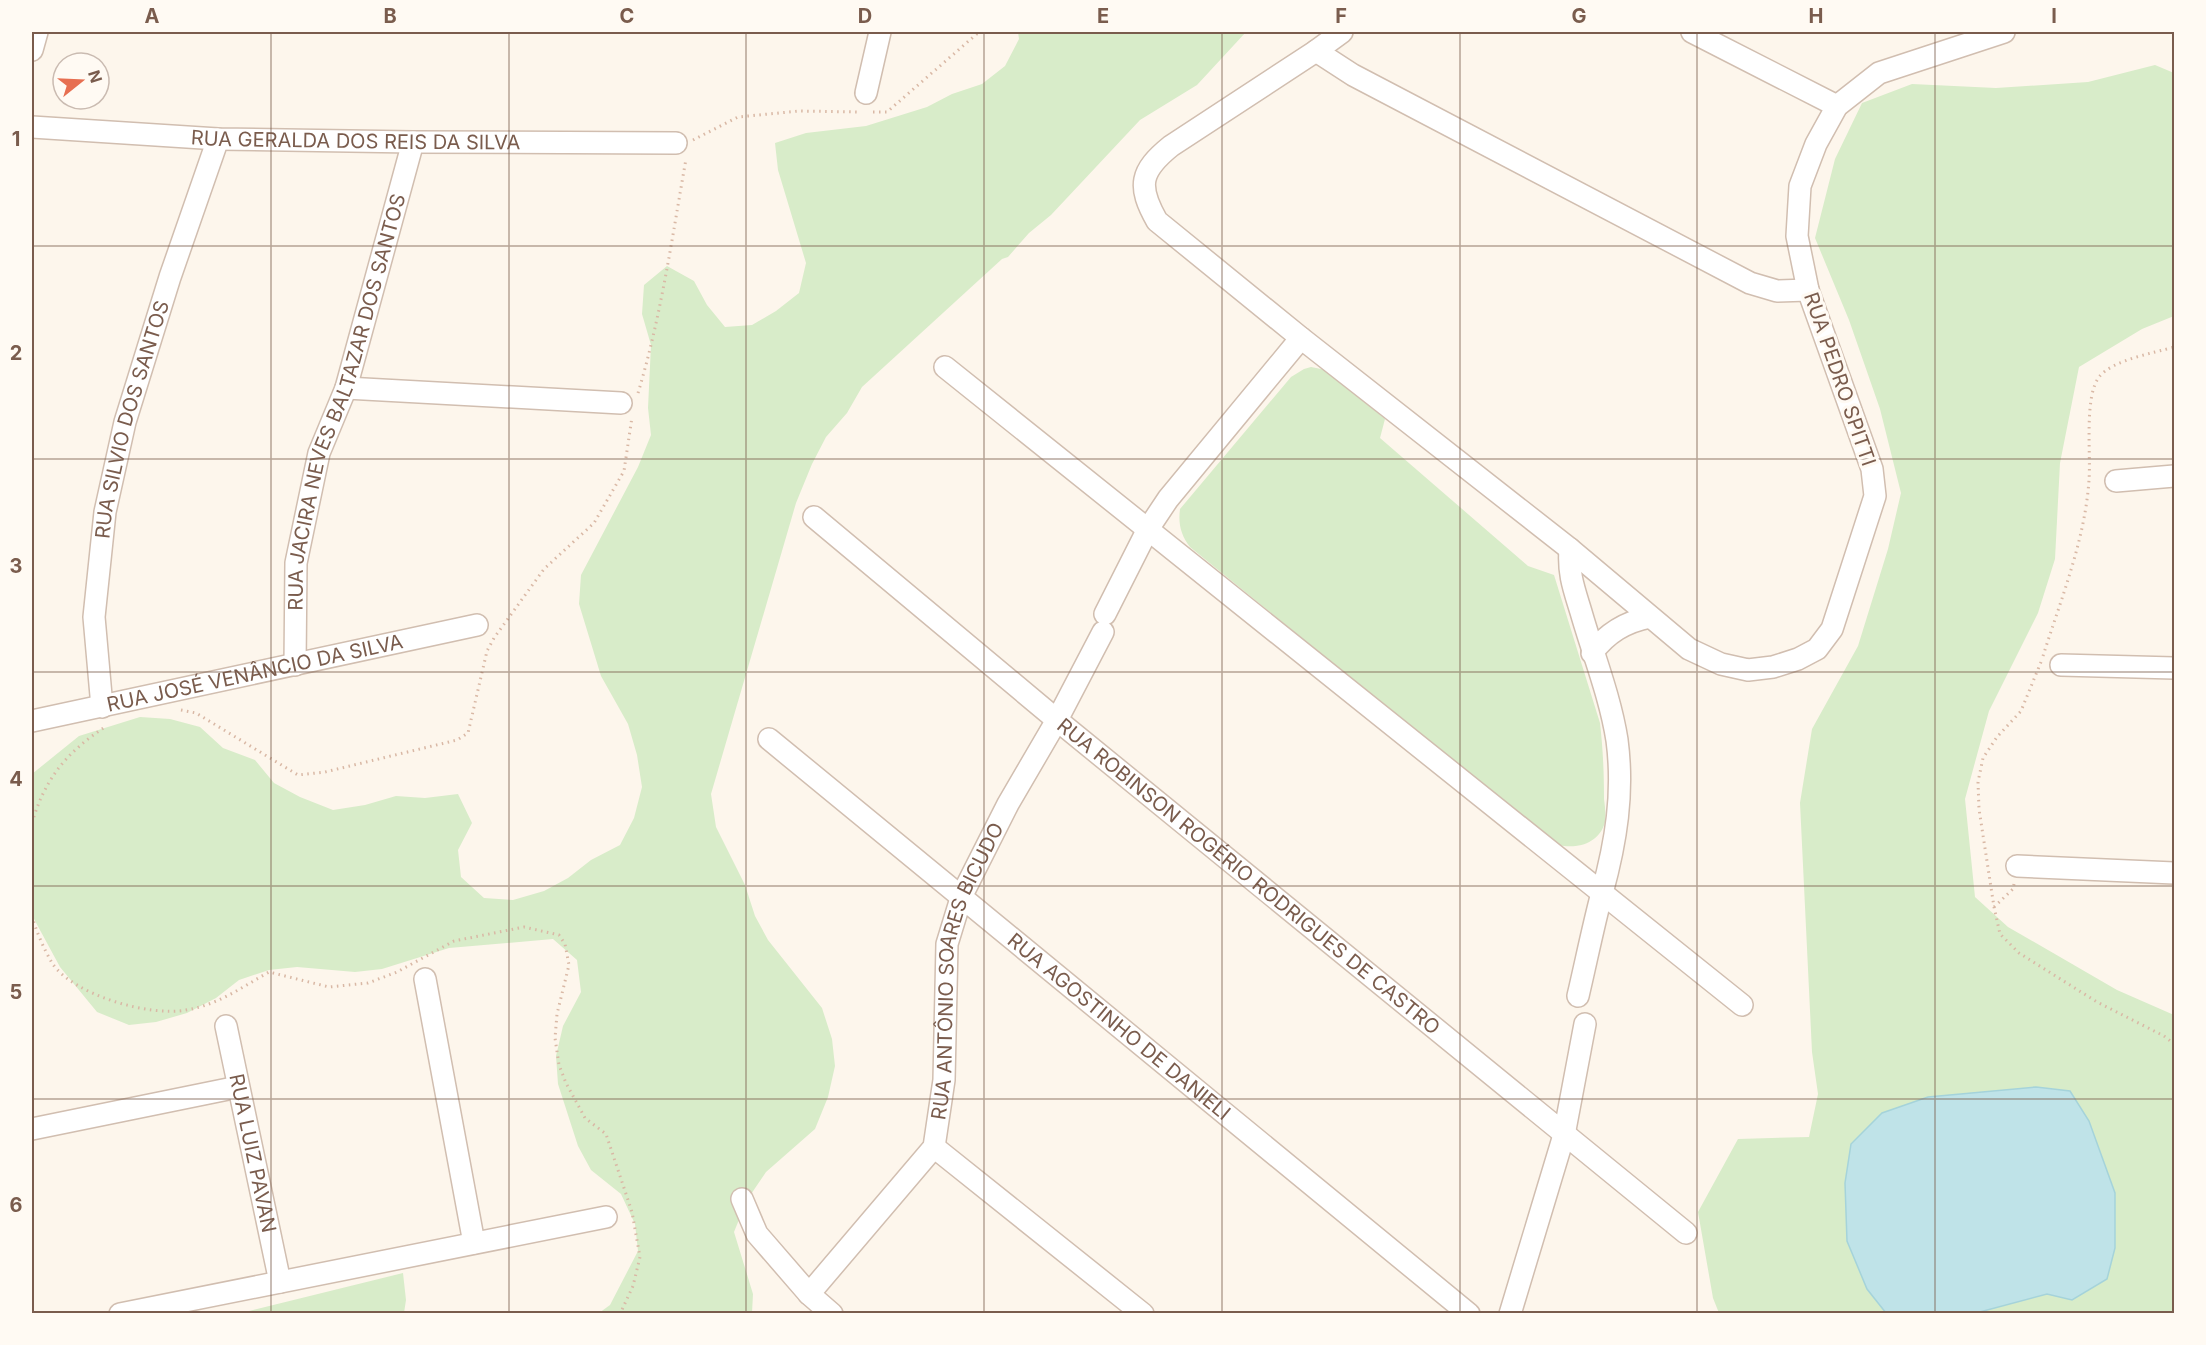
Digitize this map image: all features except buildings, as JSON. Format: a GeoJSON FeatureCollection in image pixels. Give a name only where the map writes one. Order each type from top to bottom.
{"type":"FeatureCollection","features":[{"type":"Feature","properties":{"kind":"street"},"geometry":{"type":"LineString","coordinates":[[32,50],[37,32]]}},
{"type":"Feature","properties":{"kind":"street"},"geometry":{"type":"LineString","coordinates":[[866,93],[880,32]]}},
{"type":"Feature","properties":{"kind":"street","name":"RUA PEDRO SPITTI"},"geometry":{"type":"LineString","coordinates":[[1342,32],[1171,146],[1154,160],[1144,180],[1146,202],[1157,221],[1301,338],[1570,549],[1689,649],[1721,664],[1748,670],[1773,667],[1798,659],[1817,649],[1832,629],[1875,496],[1872,468],[1808,290],[1797,236],[1800,186],[1816,144],[1837,106],[1879,73],[2004,32]]}},
{"type":"Feature","properties":{"kind":"street"},"geometry":{"type":"LineString","coordinates":[[1692,32],[1837,106]]}},
{"type":"Feature","properties":{"kind":"street"},"geometry":{"type":"LineString","coordinates":[[1316,51],[1353,75],[1750,283],[1777,291],[1808,290]]}},
{"type":"Feature","properties":{"kind":"street","name":"RUA GERALDA DOS REIS DA SILVA"},"geometry":{"type":"LineString","coordinates":[[33,128],[218,139],[680,144]]}},
{"type":"Feature","properties":{"kind":"street","name":"RUA SILVIO DOS SANTOS"},"geometry":{"type":"LineString","coordinates":[[108,715],[94,617],[105,512],[125,422],[170,277],[218,139]]}},
{"type":"Feature","properties":{"kind":"street","name":"RUA JACIRA NEVES BALTAZAR DOS SANTOS"},"geometry":{"type":"LineString","coordinates":[[295,665],[296,563],[319,453],[346,388],[413,142]]}},
{"type":"Feature","properties":{"kind":"street","name":"RUA ANTÔNIO SOARES BICUDO"},"geometry":{"type":"LineString","coordinates":[[809,1294],[934,1148],[944,1080],[947,944],[962,896],[1008,804],[1057,720],[1148,529],[1168,499],[1301,338]]}},
{"type":"Feature","properties":{"kind":"street"},"geometry":{"type":"LineString","coordinates":[[945,367],[1742,1005]]}},
{"type":"Feature","properties":{"kind":"street"},"geometry":{"type":"LineString","coordinates":[[346,388],[630,405]]}},
{"type":"Feature","properties":{"kind":"street"},"geometry":{"type":"LineString","coordinates":[[2116,481],[2175,476]]}},
{"type":"Feature","properties":{"kind":"street","name":"RUA ROBINSON ROGÉRIO RODRIGUES DE CASTRO"},"geometry":{"type":"LineString","coordinates":[[814,517],[1057,720],[1686,1233]]}},
{"type":"Feature","properties":{"kind":"street"},"geometry":{"type":"LineString","coordinates":[[1570,549],[1568,568],[1611,711],[1619,771],[1618,824],[1614,848],[1578,996]]}},
{"type":"Feature","properties":{"kind":"street"},"geometry":{"type":"LineString","coordinates":[[1592,653],[1615,630],[1637,619],[1650,617]]}},
{"type":"Feature","properties":{"kind":"street","name":"RUA JOSÉ VENÂNCIO DA SILVA"},"geometry":{"type":"LineString","coordinates":[[32,721],[108,715],[295,665],[477,625]]}},
{"type":"Feature","properties":{"kind":"street"},"geometry":{"type":"LineString","coordinates":[[2061,665],[2175,668]]}},
{"type":"Feature","properties":{"kind":"street","name":"RUA AGOSTINHO DE DANIELI"},"geometry":{"type":"LineString","coordinates":[[769,739],[1469,1314]]}},
{"type":"Feature","properties":{"kind":"street"},"geometry":{"type":"LineString","coordinates":[[2017,866],[2175,873]]}},
{"type":"Feature","properties":{"kind":"street"},"geometry":{"type":"LineString","coordinates":[[425,979],[474,1243]]}},
{"type":"Feature","properties":{"kind":"street"},"geometry":{"type":"LineString","coordinates":[[1510,1314],[1564,1135],[1585,1024]]}},
{"type":"Feature","properties":{"kind":"street","name":"RUA LUIZ PAVAN"},"geometry":{"type":"LineString","coordinates":[[226,1026],[280,1282]]}},
{"type":"Feature","properties":{"kind":"street"},"geometry":{"type":"LineString","coordinates":[[32,1129],[238,1087]]}},
{"type":"Feature","properties":{"kind":"street"},"geometry":{"type":"LineString","coordinates":[[934,1148],[1143,1314]]}},
{"type":"Feature","properties":{"kind":"street"},"geometry":{"type":"LineString","coordinates":[[742,1199],[757,1233],[809,1294],[832,1314]]}},
{"type":"Feature","properties":{"kind":"street"},"geometry":{"type":"LineString","coordinates":[[120,1314],[606,1217]]}},
{"type":"Feature","properties":{"kind":"path"},"geometry":{"type":"LineString","coordinates":[[176,709],[196,713],[298,775],[325,772],[457,740],[468,733],[490,644],[544,569],[594,523],[624,471],[630,405],[648,362],[687,154],[680,144],[738,117],[799,111],[887,112],[979,32]]}},
{"type":"Feature","properties":{"kind":"path"},"geometry":{"type":"LineString","coordinates":[[2175,346],[2116,363],[2099,377],[2091,399],[2090,480],[2085,520],[2039,669],[2021,711],[1997,737],[1983,758],[1978,782],[1979,809],[2000,934],[2019,953],[2097,1002],[2164,1036],[2175,1044]]}},
{"type":"Feature","properties":{"kind":"path"},"geometry":{"type":"LineString","coordinates":[[32,823],[48,781],[74,749],[105,727],[108,715]]}},
{"type":"Feature","properties":{"kind":"path"},"geometry":{"type":"LineString","coordinates":[[1994,906],[2013,889],[2017,866]]}},
{"type":"Feature","properties":{"kind":"path"},"geometry":{"type":"LineString","coordinates":[[32,918],[53,964],[69,979],[129,1007],[157,1012],[186,1010],[224,999],[269,972],[329,987],[368,983],[397,972],[454,941],[524,927],[559,935],[566,944],[569,965],[557,1014],[555,1038],[559,1065],[585,1118],[606,1134],[632,1212],[640,1257],[633,1286],[620,1314]]}},
{"type":"Feature","properties":{"kind":"green space"},"geometry":{"type":"Polygon","coordinates":[[[1018,32],[1246,32],[1197,85],[1140,120],[1051,215],[1029,233],[1008,257],[1002,259],[862,387],[847,413],[826,437],[812,464],[796,503],[711,794],[716,827],[745,885],[755,916],[768,940],[822,1008],[832,1039],[835,1066],[828,1097],[815,1129],[766,1172],[747,1200],[734,1232],[753,1294],[752,1313],[599,1313],[610,1305],[638,1251],[635,1224],[621,1194],[591,1170],[578,1146],[558,1084],[556,1056],[563,1026],[581,992],[577,960],[553,939],[449,948],[382,969],[355,972],[297,967],[269,970],[239,980],[216,998],[187,1013],[156,1022],[129,1025],[97,1012],[60,967],[34,919],[32,912],[32,774],[79,736],[140,717],[170,719],[200,727],[223,748],[255,760],[274,783],[300,797],[333,810],[365,805],[396,796],[425,798],[458,794],[472,823],[458,850],[461,877],[484,898],[513,900],[544,891],[568,878],[591,860],[620,845],[634,818],[642,787],[637,755],[628,724],[601,676],[579,604],[581,575],[638,467],[651,435],[648,408],[651,345],[642,314],[644,285],[667,266],[694,281],[707,305],[725,327],[752,325],[776,311],[799,293],[806,263],[778,170],[775,143],[806,133],[866,126],[927,107],[952,94],[982,84],[1005,66],[1019,39],[1018,32]]]}},
{"type":"Feature","properties":{"kind":"green space"},"geometry":{"type":"Polygon","coordinates":[[[2155,65],[2174,73],[2174,316],[2142,329],[2079,367],[2060,463],[2055,559],[2038,613],[1989,711],[1965,799],[1975,897],[2008,927],[2117,990],[2174,1015],[2174,1313],[1719,1313],[1713,1298],[1698,1212],[1738,1139],[1809,1137],[1818,1094],[1812,1052],[1800,803],[1812,729],[1858,646],[1888,549],[1901,493],[1880,409],[1849,320],[1815,238],[1835,159],[1862,103],[1912,84],[1996,88],[2088,82],[2155,65]]]}},
{"type":"Feature","properties":{"kind":"green space"},"geometry":{"type":"Polygon","coordinates":[[[1311,367],[1326,370],[1385,419],[1380,438],[1528,566],[1554,575],[1600,723],[1605,822],[1602,830],[1592,841],[1578,846],[1555,844],[1187,543],[1179,520],[1180,509],[1291,377],[1311,367]]]}},
{"type":"Feature","properties":{"kind":"green space"},"geometry":{"type":"Polygon","coordinates":[[[403,1273],[406,1300],[404,1313],[241,1313],[403,1273]]]}},
{"type":"Feature","properties":{"kind":"water"},"geometry":{"type":"Polygon","coordinates":[[[2036,1087],[2070,1091],[2089,1121],[2115,1193],[2115,1248],[2107,1279],[2072,1300],[2047,1294],[1976,1313],[1886,1313],[1867,1289],[1847,1241],[1845,1183],[1851,1144],[1882,1113],[1928,1097],[2036,1087]]]}}]}
